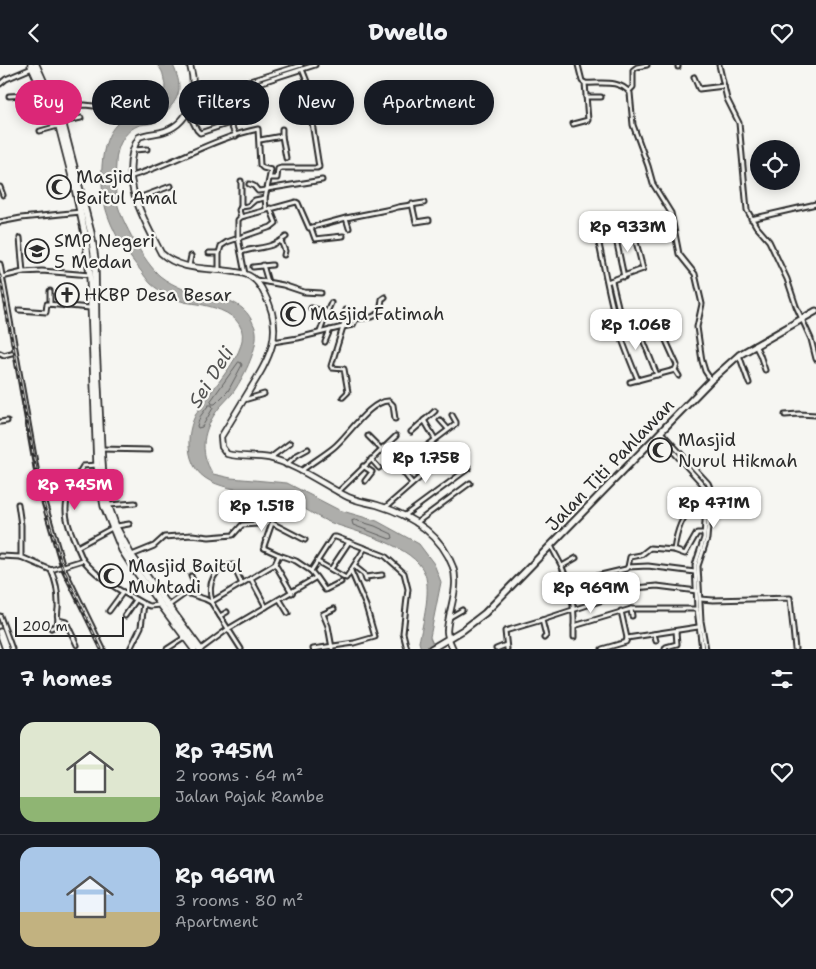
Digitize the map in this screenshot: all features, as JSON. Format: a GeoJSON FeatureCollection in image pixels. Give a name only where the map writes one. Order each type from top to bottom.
{"type":"FeatureCollection","features":[{"type":"Feature","properties":{"kind":"highway"},"geometry":{"type":"LineString","coordinates":[[33,66],[35,80]]}},
{"type":"Feature","properties":{"kind":"highway"},"geometry":{"type":"LineString","coordinates":[[33,66],[41,80]]}},
{"type":"Feature","properties":{"kind":"highway"},"geometry":{"type":"LineString","coordinates":[[60,125],[95,260],[96,347],[101,449],[103,477],[114,527]]}},
{"type":"Feature","properties":{"kind":"highway"},"geometry":{"type":"LineString","coordinates":[[83,212],[90,275],[97,465],[104,506],[129,557],[187,636],[194,649]]}},
{"type":"Feature","properties":{"kind":"highway"},"geometry":{"type":"LineString","coordinates":[[0,632],[6,649]]}},
{"type":"Feature","properties":{"kind":"highway"},"geometry":{"type":"LineString","coordinates":[[187,636],[201,649]]}},
{"type":"Feature","properties":{"kind":"main road","name":"Jalan Titi Pahlawan"},"geometry":{"type":"LineString","coordinates":[[432,649],[476,622],[711,380],[739,355],[816,311]]}},
{"type":"Feature","properties":{"kind":"street"},"geometry":{"type":"LineString","coordinates":[[190,65],[192,80]]}},
{"type":"Feature","properties":{"kind":"street"},"geometry":{"type":"LineString","coordinates":[[262,80],[301,67],[315,65]]}},
{"type":"Feature","properties":{"kind":"street"},"geometry":{"type":"LineString","coordinates":[[573,124],[588,121],[585,83],[582,81],[578,65]]}},
{"type":"Feature","properties":{"kind":"street"},"geometry":{"type":"LineString","coordinates":[[647,65],[632,70],[632,87],[629,91],[634,125],[653,184],[671,213],[680,256],[695,274],[702,304],[697,327],[702,361],[705,371],[711,380]]}},
{"type":"Feature","properties":{"kind":"street"},"geometry":{"type":"LineString","coordinates":[[719,65],[727,99],[739,123],[744,163],[746,207],[751,219],[771,245],[787,279],[796,306],[811,339],[816,359]]}},
{"type":"Feature","properties":{"kind":"street"},"geometry":{"type":"LineString","coordinates":[[0,84],[6,79],[33,66]]}},
{"type":"Feature","properties":{"kind":"street"},"geometry":{"type":"LineString","coordinates":[[270,178],[277,178],[278,169],[281,167],[319,167],[308,84],[301,67]]}},
{"type":"Feature","properties":{"kind":"street"},"geometry":{"type":"LineString","coordinates":[[694,77],[699,89],[724,86]]}},
{"type":"Feature","properties":{"kind":"street"},"geometry":{"type":"LineString","coordinates":[[585,83],[615,84],[629,91]]}},
{"type":"Feature","properties":{"kind":"street"},"geometry":{"type":"LineString","coordinates":[[9,96],[15,96]]}},
{"type":"Feature","properties":{"kind":"street"},"geometry":{"type":"LineString","coordinates":[[586,97],[602,97]]}},
{"type":"Feature","properties":{"kind":"street"},"geometry":{"type":"LineString","coordinates":[[179,121],[172,128],[139,137],[133,150],[132,176],[135,199],[161,253],[173,262],[188,267],[245,274],[255,280],[290,286],[304,292],[321,293]]}},
{"type":"Feature","properties":{"kind":"street"},"geometry":{"type":"LineString","coordinates":[[40,131],[57,125]]}},
{"type":"Feature","properties":{"kind":"street"},"geometry":{"type":"LineString","coordinates":[[194,125],[200,133],[222,125]]}},
{"type":"Feature","properties":{"kind":"street"},"geometry":{"type":"LineString","coordinates":[[232,125],[236,136]]}},
{"type":"Feature","properties":{"kind":"street"},"geometry":{"type":"LineString","coordinates":[[132,176],[258,129],[260,165],[263,168],[271,169],[265,198],[268,209],[276,223],[271,227],[224,244],[219,253],[218,271]]}},
{"type":"Feature","properties":{"kind":"street"},"geometry":{"type":"LineString","coordinates":[[282,129],[286,158]]}},
{"type":"Feature","properties":{"kind":"street"},"geometry":{"type":"LineString","coordinates":[[260,140],[282,136]]}},
{"type":"Feature","properties":{"kind":"street"},"geometry":{"type":"LineString","coordinates":[[133,150],[147,149]]}},
{"type":"Feature","properties":{"kind":"street"},"geometry":{"type":"LineString","coordinates":[[249,184],[258,191],[322,180]]}},
{"type":"Feature","properties":{"kind":"street"},"geometry":{"type":"LineString","coordinates":[[240,181],[241,207],[239,210],[241,217]]}},
{"type":"Feature","properties":{"kind":"street"},"geometry":{"type":"LineString","coordinates":[[135,199],[171,186]]}},
{"type":"Feature","properties":{"kind":"street"},"geometry":{"type":"LineString","coordinates":[[0,187],[3,195]]}},
{"type":"Feature","properties":{"kind":"street"},"geometry":{"type":"LineString","coordinates":[[241,207],[255,200],[265,198]]}},
{"type":"Feature","properties":{"kind":"street"},"geometry":{"type":"LineString","coordinates":[[245,274],[238,238],[238,220],[241,217],[297,202],[315,239],[343,236]]}},
{"type":"Feature","properties":{"kind":"street"},"geometry":{"type":"LineString","coordinates":[[311,228],[346,218],[424,203]]}},
{"type":"Feature","properties":{"kind":"street"},"geometry":{"type":"LineString","coordinates":[[412,204],[416,222],[429,220]]}},
{"type":"Feature","properties":{"kind":"street"},"geometry":{"type":"LineString","coordinates":[[751,219],[816,205]]}},
{"type":"Feature","properties":{"kind":"street"},"geometry":{"type":"LineString","coordinates":[[0,222],[83,212]]}},
{"type":"Feature","properties":{"kind":"street"},"geometry":{"type":"LineString","coordinates":[[346,218],[349,228]]}},
{"type":"Feature","properties":{"kind":"street"},"geometry":{"type":"LineString","coordinates":[[607,283],[643,268],[633,231],[631,230],[604,238],[600,242],[607,283],[638,380]]}},
{"type":"Feature","properties":{"kind":"street"},"geometry":{"type":"LineString","coordinates":[[615,234],[624,277]]}},
{"type":"Feature","properties":{"kind":"street"},"geometry":{"type":"LineString","coordinates":[[241,252],[254,248],[268,248],[286,237]]}},
{"type":"Feature","properties":{"kind":"street"},"geometry":{"type":"LineString","coordinates":[[20,238],[23,272]]}},
{"type":"Feature","properties":{"kind":"street"},"geometry":{"type":"LineString","coordinates":[[281,241],[285,251],[284,255]]}},
{"type":"Feature","properties":{"kind":"street"},"geometry":{"type":"LineString","coordinates":[[209,253],[219,253]]}},
{"type":"Feature","properties":{"kind":"street"},"geometry":{"type":"LineString","coordinates":[[188,267],[191,256]]}},
{"type":"Feature","properties":{"kind":"street"},"geometry":{"type":"LineString","coordinates":[[0,264],[39,485],[63,567],[103,649]]}},
{"type":"Feature","properties":{"kind":"street"},"geometry":{"type":"LineString","coordinates":[[263,265],[268,282]]}},
{"type":"Feature","properties":{"kind":"street"},"geometry":{"type":"LineString","coordinates":[[254,267],[272,265]]}},
{"type":"Feature","properties":{"kind":"street"},"geometry":{"type":"LineString","coordinates":[[1,277],[23,272],[42,271],[90,275]]}},
{"type":"Feature","properties":{"kind":"street"},"geometry":{"type":"LineString","coordinates":[[255,280],[268,300],[272,314],[274,333],[271,353],[222,437],[223,449],[227,454],[269,458],[286,465],[353,499],[385,508],[403,516],[440,541],[448,554],[454,570],[455,586],[447,633],[453,649]]}},
{"type":"Feature","properties":{"kind":"street"},"geometry":{"type":"LineString","coordinates":[[612,281],[621,328]]}},
{"type":"Feature","properties":{"kind":"street"},"geometry":{"type":"LineString","coordinates":[[18,310],[46,312],[48,304],[50,304],[50,291]]}},
{"type":"Feature","properties":{"kind":"street"},"geometry":{"type":"LineString","coordinates":[[273,342],[298,339],[330,329],[353,325],[356,319],[378,315],[381,311],[382,299],[385,297]]}},
{"type":"Feature","properties":{"kind":"street"},"geometry":{"type":"LineString","coordinates":[[320,332],[331,303]]}},
{"type":"Feature","properties":{"kind":"street"},"geometry":{"type":"LineString","coordinates":[[50,304],[91,308]]}},
{"type":"Feature","properties":{"kind":"street"},"geometry":{"type":"LineString","coordinates":[[311,307],[327,312]]}},
{"type":"Feature","properties":{"kind":"street"},"geometry":{"type":"LineString","coordinates":[[343,397],[348,392],[344,369],[331,367],[346,310]]}},
{"type":"Feature","properties":{"kind":"street"},"geometry":{"type":"LineString","coordinates":[[621,328],[659,326],[677,365],[675,370]]}},
{"type":"Feature","properties":{"kind":"street"},"geometry":{"type":"LineString","coordinates":[[638,327],[657,375]]}},
{"type":"Feature","properties":{"kind":"street"},"geometry":{"type":"LineString","coordinates":[[325,342],[330,329]]}},
{"type":"Feature","properties":{"kind":"street"},"geometry":{"type":"LineString","coordinates":[[755,345],[765,370]]}},
{"type":"Feature","properties":{"kind":"street"},"geometry":{"type":"LineString","coordinates":[[0,353],[4,355],[15,352]]}},
{"type":"Feature","properties":{"kind":"street"},"geometry":{"type":"LineString","coordinates":[[739,355],[749,383]]}},
{"type":"Feature","properties":{"kind":"street"},"geometry":{"type":"LineString","coordinates":[[630,382],[675,370]]}},
{"type":"Feature","properties":{"kind":"street"},"geometry":{"type":"LineString","coordinates":[[675,370],[679,376]]}},
{"type":"Feature","properties":{"kind":"street"},"geometry":{"type":"LineString","coordinates":[[244,400],[264,394]]}},
{"type":"Feature","properties":{"kind":"street"},"geometry":{"type":"LineString","coordinates":[[300,471],[334,447],[363,416],[384,401],[390,401],[395,419]]}},
{"type":"Feature","properties":{"kind":"street"},"geometry":{"type":"LineString","coordinates":[[411,432],[435,411]]}},
{"type":"Feature","properties":{"kind":"street"},"geometry":{"type":"LineString","coordinates":[[399,467],[456,423],[452,415]]}},
{"type":"Feature","properties":{"kind":"street"},"geometry":{"type":"LineString","coordinates":[[786,415],[816,415]]}},
{"type":"Feature","properties":{"kind":"street"},"geometry":{"type":"LineString","coordinates":[[424,420],[435,439]]}},
{"type":"Feature","properties":{"kind":"street"},"geometry":{"type":"LineString","coordinates":[[440,420],[448,429]]}},
{"type":"Feature","properties":{"kind":"street"},"geometry":{"type":"LineString","coordinates":[[0,422],[7,421]]}},
{"type":"Feature","properties":{"kind":"street"},"geometry":{"type":"LineString","coordinates":[[659,433],[708,487],[711,494],[705,538],[698,566],[697,609],[702,649]]}},
{"type":"Feature","properties":{"kind":"street"},"geometry":{"type":"LineString","coordinates":[[338,492],[396,436]]}},
{"type":"Feature","properties":{"kind":"street"},"geometry":{"type":"LineString","coordinates":[[368,437],[382,448],[412,483]]}},
{"type":"Feature","properties":{"kind":"street"},"geometry":{"type":"LineString","coordinates":[[269,458],[290,443]]}},
{"type":"Feature","properties":{"kind":"street"},"geometry":{"type":"LineString","coordinates":[[101,449],[150,450]]}},
{"type":"Feature","properties":{"kind":"street"},"geometry":{"type":"LineString","coordinates":[[286,465],[297,455],[308,449]]}},
{"type":"Feature","properties":{"kind":"street"},"geometry":{"type":"LineString","coordinates":[[385,508],[412,483],[458,449]]}},
{"type":"Feature","properties":{"kind":"street"},"geometry":{"type":"LineString","coordinates":[[371,459],[379,468]]}},
{"type":"Feature","properties":{"kind":"street"},"geometry":{"type":"LineString","coordinates":[[97,465],[82,466],[69,490],[65,503],[68,521],[77,547],[84,560],[97,575],[136,600],[150,606],[164,605],[186,593],[195,585],[191,575]]}},
{"type":"Feature","properties":{"kind":"street"},"geometry":{"type":"LineString","coordinates":[[363,466],[372,472],[364,481]]}},
{"type":"Feature","properties":{"kind":"street"},"geometry":{"type":"LineString","coordinates":[[403,516],[469,468]]}},
{"type":"Feature","properties":{"kind":"street"},"geometry":{"type":"LineString","coordinates":[[416,523],[470,483]]}},
{"type":"Feature","properties":{"kind":"street"},"geometry":{"type":"LineString","coordinates":[[706,649],[697,591],[695,560],[705,538],[708,487]]}},
{"type":"Feature","properties":{"kind":"street"},"geometry":{"type":"LineString","coordinates":[[108,505],[135,503]]}},
{"type":"Feature","properties":{"kind":"street"},"geometry":{"type":"LineString","coordinates":[[18,504],[21,525],[21,557]]}},
{"type":"Feature","properties":{"kind":"street"},"geometry":{"type":"LineString","coordinates":[[674,550],[675,539],[684,516],[691,510]]}},
{"type":"Feature","properties":{"kind":"street"},"geometry":{"type":"LineString","coordinates":[[129,557],[154,546],[164,537],[233,535],[242,525],[258,524],[265,512]]}},
{"type":"Feature","properties":{"kind":"street"},"geometry":{"type":"LineString","coordinates":[[305,540],[272,523],[264,547],[296,561],[311,571],[325,590],[341,582]]}},
{"type":"Feature","properties":{"kind":"street"},"geometry":{"type":"LineString","coordinates":[[77,547],[114,527],[129,524]]}},
{"type":"Feature","properties":{"kind":"street"},"geometry":{"type":"LineString","coordinates":[[628,567],[630,557],[642,555],[648,549],[674,550],[685,554],[697,533],[704,533]]}},
{"type":"Feature","properties":{"kind":"street"},"geometry":{"type":"LineString","coordinates":[[311,571],[333,537],[349,541],[385,556],[404,573],[406,578],[408,589],[402,626],[407,649]]}},
{"type":"Feature","properties":{"kind":"street"},"geometry":{"type":"LineString","coordinates":[[331,569],[349,541]]}},
{"type":"Feature","properties":{"kind":"street"},"geometry":{"type":"LineString","coordinates":[[551,546],[562,566],[567,583],[571,600],[574,637]]}},
{"type":"Feature","properties":{"kind":"street"},"geometry":{"type":"LineString","coordinates":[[318,562],[346,578],[366,548]]}},
{"type":"Feature","properties":{"kind":"street"},"geometry":{"type":"LineString","coordinates":[[186,593],[211,601],[275,564],[279,555]]}},
{"type":"Feature","properties":{"kind":"street"},"geometry":{"type":"LineString","coordinates":[[0,556],[21,557],[51,570],[84,560]]}},
{"type":"Feature","properties":{"kind":"street"},"geometry":{"type":"LineString","coordinates":[[562,566],[576,558]]}},
{"type":"Feature","properties":{"kind":"street"},"geometry":{"type":"LineString","coordinates":[[275,564],[292,593]]}},
{"type":"Feature","properties":{"kind":"street"},"geometry":{"type":"LineString","coordinates":[[241,649],[211,601],[210,594],[214,575],[218,571],[233,565],[242,584]]}},
{"type":"Feature","properties":{"kind":"street"},"geometry":{"type":"LineString","coordinates":[[354,566],[363,572],[366,579],[382,575]]}},
{"type":"Feature","properties":{"kind":"street"},"geometry":{"type":"LineString","coordinates":[[567,583],[620,571],[628,567],[648,566],[695,572]]}},
{"type":"Feature","properties":{"kind":"street"},"geometry":{"type":"LineString","coordinates":[[51,570],[56,582],[58,607],[56,613],[57,625],[51,628]]}},
{"type":"Feature","properties":{"kind":"street"},"geometry":{"type":"LineString","coordinates":[[312,649],[332,648],[375,637],[366,605],[363,603],[359,587],[351,571]]}},
{"type":"Feature","properties":{"kind":"street"},"geometry":{"type":"LineString","coordinates":[[201,649],[228,629],[292,593],[316,577]]}},
{"type":"Feature","properties":{"kind":"street"},"geometry":{"type":"LineString","coordinates":[[251,579],[266,607]]}},
{"type":"Feature","properties":{"kind":"street"},"geometry":{"type":"LineString","coordinates":[[624,589],[656,586],[697,591]]}},
{"type":"Feature","properties":{"kind":"street"},"geometry":{"type":"LineString","coordinates":[[109,611],[123,592]]}},
{"type":"Feature","properties":{"kind":"street"},"geometry":{"type":"LineString","coordinates":[[571,600],[580,597]]}},
{"type":"Feature","properties":{"kind":"street"},"geometry":{"type":"LineString","coordinates":[[698,599],[790,598],[795,649]]}},
{"type":"Feature","properties":{"kind":"street"},"geometry":{"type":"LineString","coordinates":[[125,616],[136,600]]}},
{"type":"Feature","properties":{"kind":"street"},"geometry":{"type":"LineString","coordinates":[[280,600],[288,613]]}},
{"type":"Feature","properties":{"kind":"street"},"geometry":{"type":"LineString","coordinates":[[496,649],[507,647],[505,631],[603,600]]}},
{"type":"Feature","properties":{"kind":"street"},"geometry":{"type":"LineString","coordinates":[[130,649],[141,627],[144,604]]}},
{"type":"Feature","properties":{"kind":"street"},"geometry":{"type":"LineString","coordinates":[[332,648],[328,626],[323,614],[334,609]]}},
{"type":"Feature","properties":{"kind":"street"},"geometry":{"type":"LineString","coordinates":[[574,625],[631,609],[697,609]]}},
{"type":"Feature","properties":{"kind":"street"},"geometry":{"type":"LineString","coordinates":[[631,609],[632,616]]}},
{"type":"Feature","properties":{"kind":"street"},"geometry":{"type":"LineString","coordinates":[[450,617],[462,610]]}},
{"type":"Feature","properties":{"kind":"street"},"geometry":{"type":"LineString","coordinates":[[602,649],[621,647],[626,642],[627,638],[621,611]]}},
{"type":"Feature","properties":{"kind":"street"},"geometry":{"type":"LineString","coordinates":[[220,616],[227,612]]}},
{"type":"Feature","properties":{"kind":"street"},"geometry":{"type":"LineString","coordinates":[[0,616],[12,649]]}},
{"type":"Feature","properties":{"kind":"street"},"geometry":{"type":"LineString","coordinates":[[58,620],[66,622],[77,645]]}},
{"type":"Feature","properties":{"kind":"street"},"geometry":{"type":"LineString","coordinates":[[542,620],[546,636],[544,638]]}},
{"type":"Feature","properties":{"kind":"street"},"geometry":{"type":"LineString","coordinates":[[627,638],[698,627]]}},
{"type":"Feature","properties":{"kind":"street"},"geometry":{"type":"LineString","coordinates":[[665,649],[677,644],[676,631]]}},
{"type":"Feature","properties":{"kind":"street"},"geometry":{"type":"LineString","coordinates":[[654,634],[656,641]]}},
{"type":"Feature","properties":{"kind":"street"},"geometry":{"type":"LineString","coordinates":[[167,649],[187,636]]}},
{"type":"Feature","properties":{"kind":"water"},"geometry":{"type":"Polygon","coordinates":[[[157,65],[173,65],[178,79],[178,95],[169,108],[169,80],[164,80],[157,65]]]}},
{"type":"Feature","properties":{"kind":"water"},"geometry":{"type":"Polygon","coordinates":[[[116,125],[140,125],[134,127],[125,135],[119,146],[115,173],[116,197],[119,210],[128,230],[148,262],[160,276],[183,289],[222,298],[240,306],[247,312],[256,331],[255,347],[245,373],[232,394],[214,416],[206,432],[204,440],[205,457],[213,474],[231,478],[287,483],[339,510],[377,521],[419,544],[434,564],[441,582],[430,637],[435,649],[421,649],[419,642],[426,608],[427,581],[419,564],[409,555],[383,541],[329,522],[286,499],[216,484],[205,478],[197,470],[191,458],[189,442],[193,421],[200,406],[235,358],[241,346],[242,334],[236,320],[221,310],[181,301],[165,294],[151,284],[119,240],[105,207],[103,195],[103,160],[108,137],[116,125]]]}},
{"type":"Feature","properties":{"kind":"railway"},"geometry":{"type":"LineString","coordinates":[[0,276],[41,496],[62,567],[101,649]]}},
{"type":"Feature","properties":{"kind":"place","name":"Masjid Baitul Amal"},"geometry":{"type":"Point","coordinates":[59,187]}},
{"type":"Feature","properties":{"kind":"place","name":"SMP Negeri 5 Medan"},"geometry":{"type":"Point","coordinates":[37,251]}},
{"type":"Feature","properties":{"kind":"place","name":"HKBP Desa Besar"},"geometry":{"type":"Point","coordinates":[67,295]}},
{"type":"Feature","properties":{"kind":"place","name":"Masjid Fatimah"},"geometry":{"type":"Point","coordinates":[293,314]}},
{"type":"Feature","properties":{"kind":"place","name":"Masjid Nurul Hikmah"},"geometry":{"type":"Point","coordinates":[660,450]}},
{"type":"Feature","properties":{"kind":"place","name":"Masjid Baitul Muhtadi"},"geometry":{"type":"Point","coordinates":[111,576]}},
{"type":"Feature","properties":{"kind":"water label","name":"Sei Deli"},"geometry":{"type":"Point","coordinates":[211,377]}}]}
